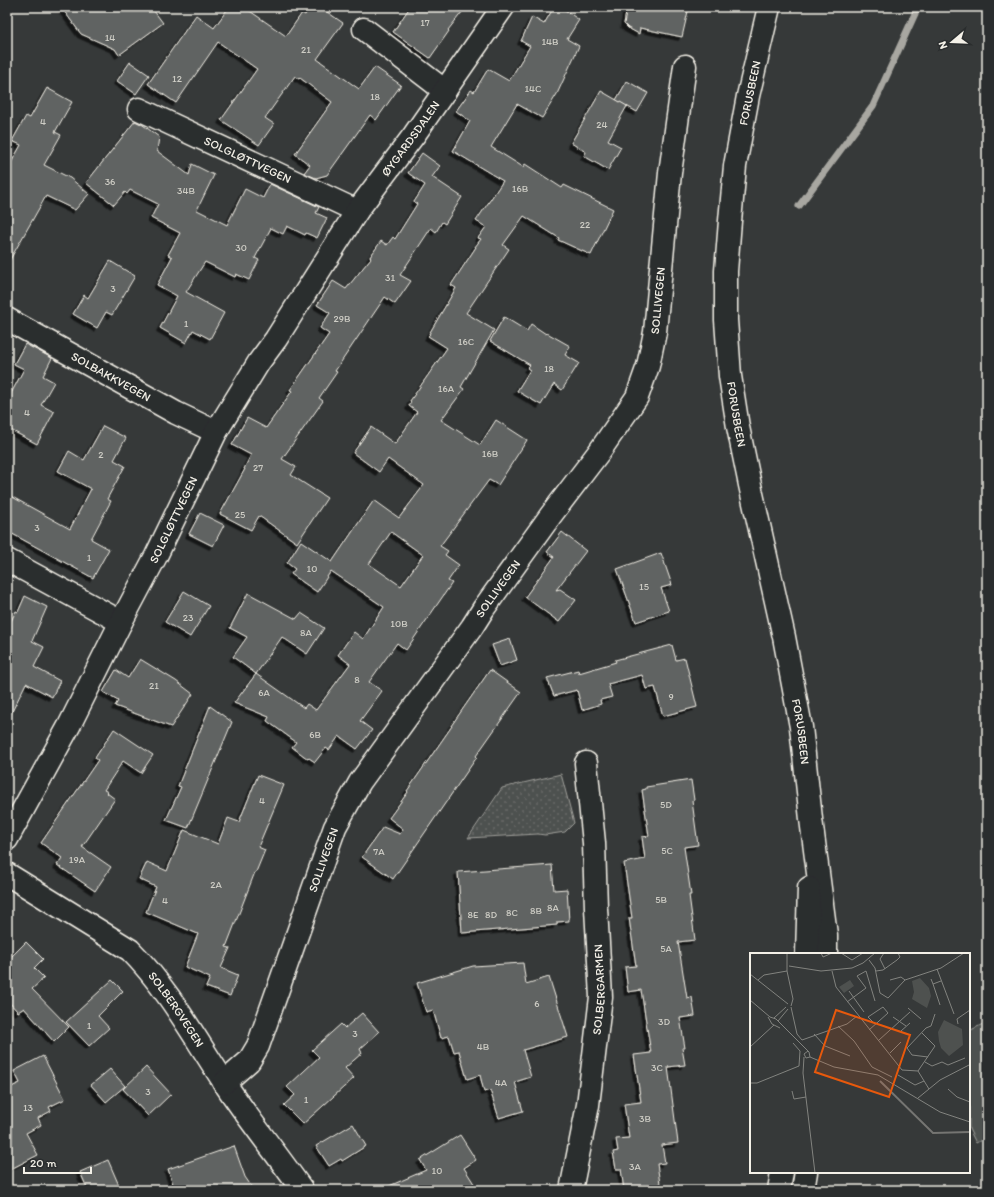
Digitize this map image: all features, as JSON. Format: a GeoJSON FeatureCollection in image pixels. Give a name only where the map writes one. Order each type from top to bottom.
{"type":"FeatureCollection","features":[{"type":"Feature","properties":{"kind":"street","name":"ØYGARDSDALEN"},"geometry":{"type":"LineString","coordinates":[[376,186],[445,91],[502,7]]}},
{"type":"Feature","properties":{"kind":"street","name":"FORUSBEEN"},"geometry":{"type":"LineString","coordinates":[[769,7],[748,96],[735,166],[727,264],[726,320],[730,376],[738,426],[784,637],[801,726],[810,819],[826,935],[826,953]]}},
{"type":"Feature","properties":{"kind":"street","name":"ØYGARDSDALEN"},"geometry":{"type":"LineString","coordinates":[[364,30],[445,91]]}},
{"type":"Feature","properties":{"kind":"street","name":"SOLLIVEGEN"},"geometry":{"type":"LineString","coordinates":[[224,1083],[249,1061],[258,1046],[335,827],[360,782],[551,515],[599,452],[637,397],[648,366],[655,332],[670,173],[685,66]]}},
{"type":"Feature","properties":{"kind":"street","name":"SOLGLØTTVEGEN"},"geometry":{"type":"LineString","coordinates":[[139,109],[357,211]]}},
{"type":"Feature","properties":{"kind":"street","name":"SOLGLØTTVEGEN"},"geometry":{"type":"LineString","coordinates":[[7,839],[69,726],[120,622],[156,556],[216,432],[259,362],[276,339],[357,211],[376,186]]}},
{"type":"Feature","properties":{"kind":"street","name":"SOLBAKKVEGEN"},"geometry":{"type":"LineString","coordinates":[[7,319],[176,413],[216,432]]}},
{"type":"Feature","properties":{"kind":"street"},"geometry":{"type":"LineString","coordinates":[[10,568],[120,622]]}},
{"type":"Feature","properties":{"kind":"street","name":"SOLBERGARMEN"},"geometry":{"type":"LineString","coordinates":[[571,1190],[588,1105],[601,997],[594,843],[586,763]]}},
{"type":"Feature","properties":{"kind":"street","name":"FORUSBEEN"},"geometry":{"type":"LineString","coordinates":[[807,953],[810,819]]}},
{"type":"Feature","properties":{"kind":"street","name":"SOLBERGVEGEN"},"geometry":{"type":"LineString","coordinates":[[7,874],[130,950],[144,964],[174,1005],[224,1083],[302,1190]]}},
{"type":"Feature","properties":{"kind":"street"},"geometry":{"type":"LineString","coordinates":[[779,1190],[782,1173]]}},
{"type":"Feature","properties":{"kind":"street"},"geometry":{"type":"LineString","coordinates":[[803,1190],[806,1173]]}},
{"type":"Feature","properties":{"kind":"shaded area"},"geometry":{"type":"Polygon","coordinates":[[[561,774],[574,823],[565,832],[545,835],[538,834],[468,838],[502,788],[561,774]]]}},
{"type":"Feature","properties":{"kind":"shaded area"},"geometry":{"type":"Polygon","coordinates":[[[987,1022],[987,1137],[976,1143],[970,1131],[970,1030],[987,1022]]]}},
{"type":"Feature","properties":{"kind":"building"},"geometry":{"type":"Polygon","coordinates":[[[61,7],[151,7],[163,23],[119,55],[115,49],[81,34],[61,7]]]}},
{"type":"Feature","properties":{"kind":"building"},"geometry":{"type":"Polygon","coordinates":[[[229,7],[244,7],[286,36],[302,13],[305,15],[310,7],[320,7],[343,23],[317,59],[359,89],[375,67],[401,85],[376,120],[370,115],[327,175],[316,178],[304,173],[310,165],[295,154],[332,102],[300,78],[299,79],[295,76],[265,118],[274,124],[259,145],[221,120],[257,69],[218,42],[176,103],[148,84],[196,15],[214,28],[229,7]]]}},
{"type":"Feature","properties":{"kind":"building"},"geometry":{"type":"Polygon","coordinates":[[[410,7],[466,7],[448,30],[449,31],[430,58],[393,32],[410,7]]]}},
{"type":"Feature","properties":{"kind":"building"},"geometry":{"type":"Polygon","coordinates":[[[554,7],[561,7],[579,20],[567,39],[579,46],[557,94],[542,118],[517,104],[491,147],[523,167],[525,164],[562,188],[564,185],[613,209],[591,255],[558,240],[559,238],[524,216],[503,245],[509,249],[466,313],[494,330],[461,387],[464,389],[441,420],[480,445],[496,420],[527,440],[498,485],[489,480],[440,546],[448,551],[445,555],[459,565],[448,581],[452,583],[406,650],[397,643],[369,682],[382,691],[360,721],[372,730],[357,749],[339,736],[329,750],[326,748],[315,762],[309,758],[308,759],[292,747],[296,742],[267,721],[269,717],[234,703],[256,674],[304,708],[307,704],[316,710],[350,664],[338,655],[354,632],[363,639],[384,607],[331,571],[317,592],[291,574],[295,569],[287,563],[301,541],[332,562],[374,500],[399,518],[424,485],[388,459],[379,472],[353,453],[371,427],[395,444],[417,412],[409,406],[410,401],[447,348],[428,336],[456,288],[451,285],[481,239],[478,238],[486,227],[476,221],[503,181],[453,151],[470,121],[456,111],[471,90],[474,92],[488,69],[509,81],[530,46],[521,41],[532,17],[544,24],[554,7]],[[391,532],[369,564],[401,586],[423,555],[391,532]]]}},
{"type":"Feature","properties":{"kind":"building"},"geometry":{"type":"Polygon","coordinates":[[[627,7],[689,7],[682,37],[640,28],[639,34],[628,28],[624,24],[627,7]]]}},
{"type":"Feature","properties":{"kind":"building"},"geometry":{"type":"Polygon","coordinates":[[[130,62],[149,75],[136,94],[117,81],[130,62]]]}},
{"type":"Feature","properties":{"kind":"building"},"geometry":{"type":"Polygon","coordinates":[[[627,81],[648,93],[637,112],[616,100],[627,81]]]}},
{"type":"Feature","properties":{"kind":"building"},"geometry":{"type":"Polygon","coordinates":[[[47,88],[72,102],[55,132],[61,135],[44,165],[70,178],[89,194],[75,210],[46,196],[7,265],[7,170],[21,145],[12,141],[26,116],[30,118],[47,88]]]}},
{"type":"Feature","properties":{"kind":"building"},"geometry":{"type":"Polygon","coordinates":[[[601,91],[627,106],[608,140],[621,147],[608,170],[584,156],[586,152],[571,143],[601,91]]]}},
{"type":"Feature","properties":{"kind":"building"},"geometry":{"type":"Polygon","coordinates":[[[135,121],[159,137],[157,151],[189,175],[192,164],[214,175],[197,210],[227,225],[245,189],[263,198],[270,184],[319,207],[316,213],[327,218],[317,238],[306,233],[305,235],[287,226],[283,234],[271,228],[255,258],[259,260],[249,280],[236,274],[235,277],[205,262],[186,292],[224,313],[210,339],[193,330],[186,343],[160,328],[177,296],[157,285],[172,257],[168,255],[180,233],[151,218],[158,204],[130,190],[127,194],[125,192],[114,205],[86,183],[135,121]]]}},
{"type":"Feature","properties":{"kind":"building"},"geometry":{"type":"Polygon","coordinates":[[[422,153],[440,166],[432,177],[462,197],[445,224],[442,222],[436,232],[431,228],[400,275],[411,281],[395,304],[385,297],[335,371],[337,372],[319,398],[323,401],[282,459],[296,467],[291,475],[327,498],[297,543],[259,516],[251,530],[220,514],[245,469],[251,455],[232,445],[247,418],[266,428],[292,391],[290,390],[329,334],[320,328],[330,313],[317,305],[333,281],[346,289],[371,258],[370,257],[381,241],[387,245],[393,237],[395,239],[417,204],[414,202],[425,185],[408,173],[422,153]]]}},
{"type":"Feature","properties":{"kind":"building"},"geometry":{"type":"Polygon","coordinates":[[[110,261],[135,276],[112,315],[106,312],[97,328],[73,314],[84,295],[88,298],[110,261]]]}},
{"type":"Feature","properties":{"kind":"building"},"geometry":{"type":"Polygon","coordinates":[[[504,317],[527,331],[531,324],[546,334],[547,333],[570,346],[565,355],[579,363],[562,390],[554,384],[541,405],[517,391],[530,370],[527,368],[530,365],[490,341],[504,317]]]}},
{"type":"Feature","properties":{"kind":"building"},"geometry":{"type":"Polygon","coordinates":[[[25,344],[52,358],[43,376],[54,382],[41,405],[54,412],[37,444],[7,428],[7,401],[24,369],[14,364],[25,344]]]}},
{"type":"Feature","properties":{"kind":"building"},"geometry":{"type":"Polygon","coordinates":[[[103,426],[126,438],[114,460],[125,466],[107,499],[111,501],[91,539],[109,549],[93,578],[7,531],[7,494],[70,529],[91,489],[58,471],[69,451],[84,460],[103,426]]]}},
{"type":"Feature","properties":{"kind":"building"},"geometry":{"type":"Polygon","coordinates":[[[200,513],[224,525],[213,546],[189,534],[200,513]]]}},
{"type":"Feature","properties":{"kind":"building"},"geometry":{"type":"Polygon","coordinates":[[[562,532],[586,551],[556,590],[560,589],[576,600],[559,622],[525,597],[554,557],[547,552],[562,532]]]}},
{"type":"Feature","properties":{"kind":"building"},"geometry":{"type":"Polygon","coordinates":[[[661,553],[672,585],[661,588],[669,611],[636,622],[617,569],[661,553]]]}},
{"type":"Feature","properties":{"kind":"building"},"geometry":{"type":"Polygon","coordinates":[[[184,591],[209,606],[190,637],[165,622],[184,591]]]}},
{"type":"Feature","properties":{"kind":"building"},"geometry":{"type":"Polygon","coordinates":[[[248,593],[296,619],[301,613],[324,628],[307,654],[282,637],[256,674],[233,657],[247,637],[230,628],[248,593]]]}},
{"type":"Feature","properties":{"kind":"building"},"geometry":{"type":"Polygon","coordinates":[[[25,596],[47,607],[32,641],[44,647],[34,667],[60,681],[52,697],[26,683],[7,722],[7,629],[16,611],[18,612],[25,596]]]}},
{"type":"Feature","properties":{"kind":"building"},"geometry":{"type":"Polygon","coordinates":[[[510,639],[517,660],[500,666],[492,645],[510,639]]]}},
{"type":"Feature","properties":{"kind":"building"},"geometry":{"type":"Polygon","coordinates":[[[672,645],[676,660],[685,658],[697,707],[663,716],[655,687],[646,689],[642,675],[608,684],[612,697],[600,700],[601,704],[582,710],[577,690],[554,696],[547,678],[578,670],[579,673],[616,662],[615,660],[672,645]]]}},
{"type":"Feature","properties":{"kind":"building"},"geometry":{"type":"Polygon","coordinates":[[[140,659],[176,681],[193,694],[171,727],[115,706],[118,701],[103,692],[116,670],[128,678],[140,659]]]}},
{"type":"Feature","properties":{"kind":"building"},"geometry":{"type":"Polygon","coordinates":[[[490,670],[521,692],[393,879],[362,857],[383,827],[400,834],[403,829],[389,818],[490,670]]]}},
{"type":"Feature","properties":{"kind":"building"},"geometry":{"type":"Polygon","coordinates":[[[210,706],[232,722],[188,828],[166,820],[181,787],[178,786],[210,706]]]}},
{"type":"Feature","properties":{"kind":"building"},"geometry":{"type":"Polygon","coordinates":[[[114,729],[153,755],[141,773],[123,761],[104,790],[115,799],[82,847],[111,867],[95,891],[57,865],[62,858],[41,843],[98,760],[95,758],[114,729]]]}},
{"type":"Feature","properties":{"kind":"building"},"geometry":{"type":"Polygon","coordinates":[[[258,775],[284,785],[258,847],[265,850],[226,947],[230,948],[221,968],[238,975],[230,996],[206,987],[210,978],[185,967],[198,934],[146,912],[156,887],[139,879],[147,862],[167,871],[184,830],[218,844],[228,818],[239,822],[258,775]]]}},
{"type":"Feature","properties":{"kind":"building"},"geometry":{"type":"Polygon","coordinates":[[[691,780],[694,800],[692,801],[698,845],[684,847],[691,895],[689,895],[695,940],[678,942],[687,998],[692,997],[695,1016],[680,1018],[685,1048],[682,1048],[685,1065],[668,1067],[678,1143],[662,1145],[665,1163],[657,1164],[661,1190],[624,1190],[621,1169],[616,1169],[613,1152],[618,1151],[616,1139],[629,1138],[624,1104],[641,1102],[634,1055],[651,1053],[641,990],[628,992],[625,967],[636,966],[629,918],[632,918],[624,863],[645,859],[642,837],[649,836],[642,790],[646,789],[646,787],[691,780]]]}},
{"type":"Feature","properties":{"kind":"building"},"geometry":{"type":"Polygon","coordinates":[[[552,865],[554,890],[567,889],[569,921],[557,922],[557,925],[462,933],[458,872],[552,865]]]}},
{"type":"Feature","properties":{"kind":"building"},"geometry":{"type":"Polygon","coordinates":[[[26,942],[43,959],[34,968],[44,978],[32,989],[69,1027],[54,1042],[24,1008],[18,1012],[7,1000],[7,961],[26,942]]]}},
{"type":"Feature","properties":{"kind":"building"},"geometry":{"type":"Polygon","coordinates":[[[523,963],[526,984],[549,977],[568,1037],[523,1050],[531,1077],[515,1082],[523,1111],[499,1118],[490,1090],[484,1092],[480,1075],[467,1079],[459,1051],[454,1052],[449,1036],[441,1038],[433,1010],[426,1012],[417,983],[473,966],[523,963]]]}},
{"type":"Feature","properties":{"kind":"building"},"geometry":{"type":"Polygon","coordinates":[[[112,980],[123,991],[98,1016],[109,1028],[89,1046],[66,1022],[112,980]]]}},
{"type":"Feature","properties":{"kind":"building"},"geometry":{"type":"Polygon","coordinates":[[[362,1013],[379,1032],[360,1049],[362,1053],[345,1068],[354,1078],[303,1124],[284,1105],[295,1095],[287,1087],[319,1057],[312,1050],[341,1024],[345,1028],[362,1013]]]}},
{"type":"Feature","properties":{"kind":"building"},"geometry":{"type":"Polygon","coordinates":[[[43,1056],[65,1099],[49,1107],[51,1111],[38,1118],[41,1125],[26,1133],[38,1155],[7,1171],[7,1089],[20,1083],[14,1071],[43,1056]]]}},
{"type":"Feature","properties":{"kind":"building"},"geometry":{"type":"Polygon","coordinates":[[[146,1067],[171,1094],[148,1116],[123,1089],[146,1067]]]}},
{"type":"Feature","properties":{"kind":"building"},"geometry":{"type":"Polygon","coordinates":[[[110,1069],[125,1086],[106,1102],[91,1085],[110,1069]]]}},
{"type":"Feature","properties":{"kind":"building"},"geometry":{"type":"Polygon","coordinates":[[[353,1124],[366,1146],[342,1161],[341,1159],[329,1166],[316,1146],[353,1124]]]}},
{"type":"Feature","properties":{"kind":"building"},"geometry":{"type":"Polygon","coordinates":[[[460,1135],[476,1160],[464,1168],[478,1190],[380,1190],[426,1170],[420,1160],[460,1135]]]}},
{"type":"Feature","properties":{"kind":"building"},"geometry":{"type":"Polygon","coordinates":[[[234,1146],[245,1177],[254,1190],[175,1190],[168,1169],[234,1146]]]}},
{"type":"Feature","properties":{"kind":"building"},"geometry":{"type":"Polygon","coordinates":[[[108,1160],[121,1190],[88,1190],[80,1172],[108,1160]]]}},
{"type":"Feature","properties":{"kind":"waterway"},"geometry":{"type":"LineString","coordinates":[[799,206],[873,106],[918,7]]}}]}
